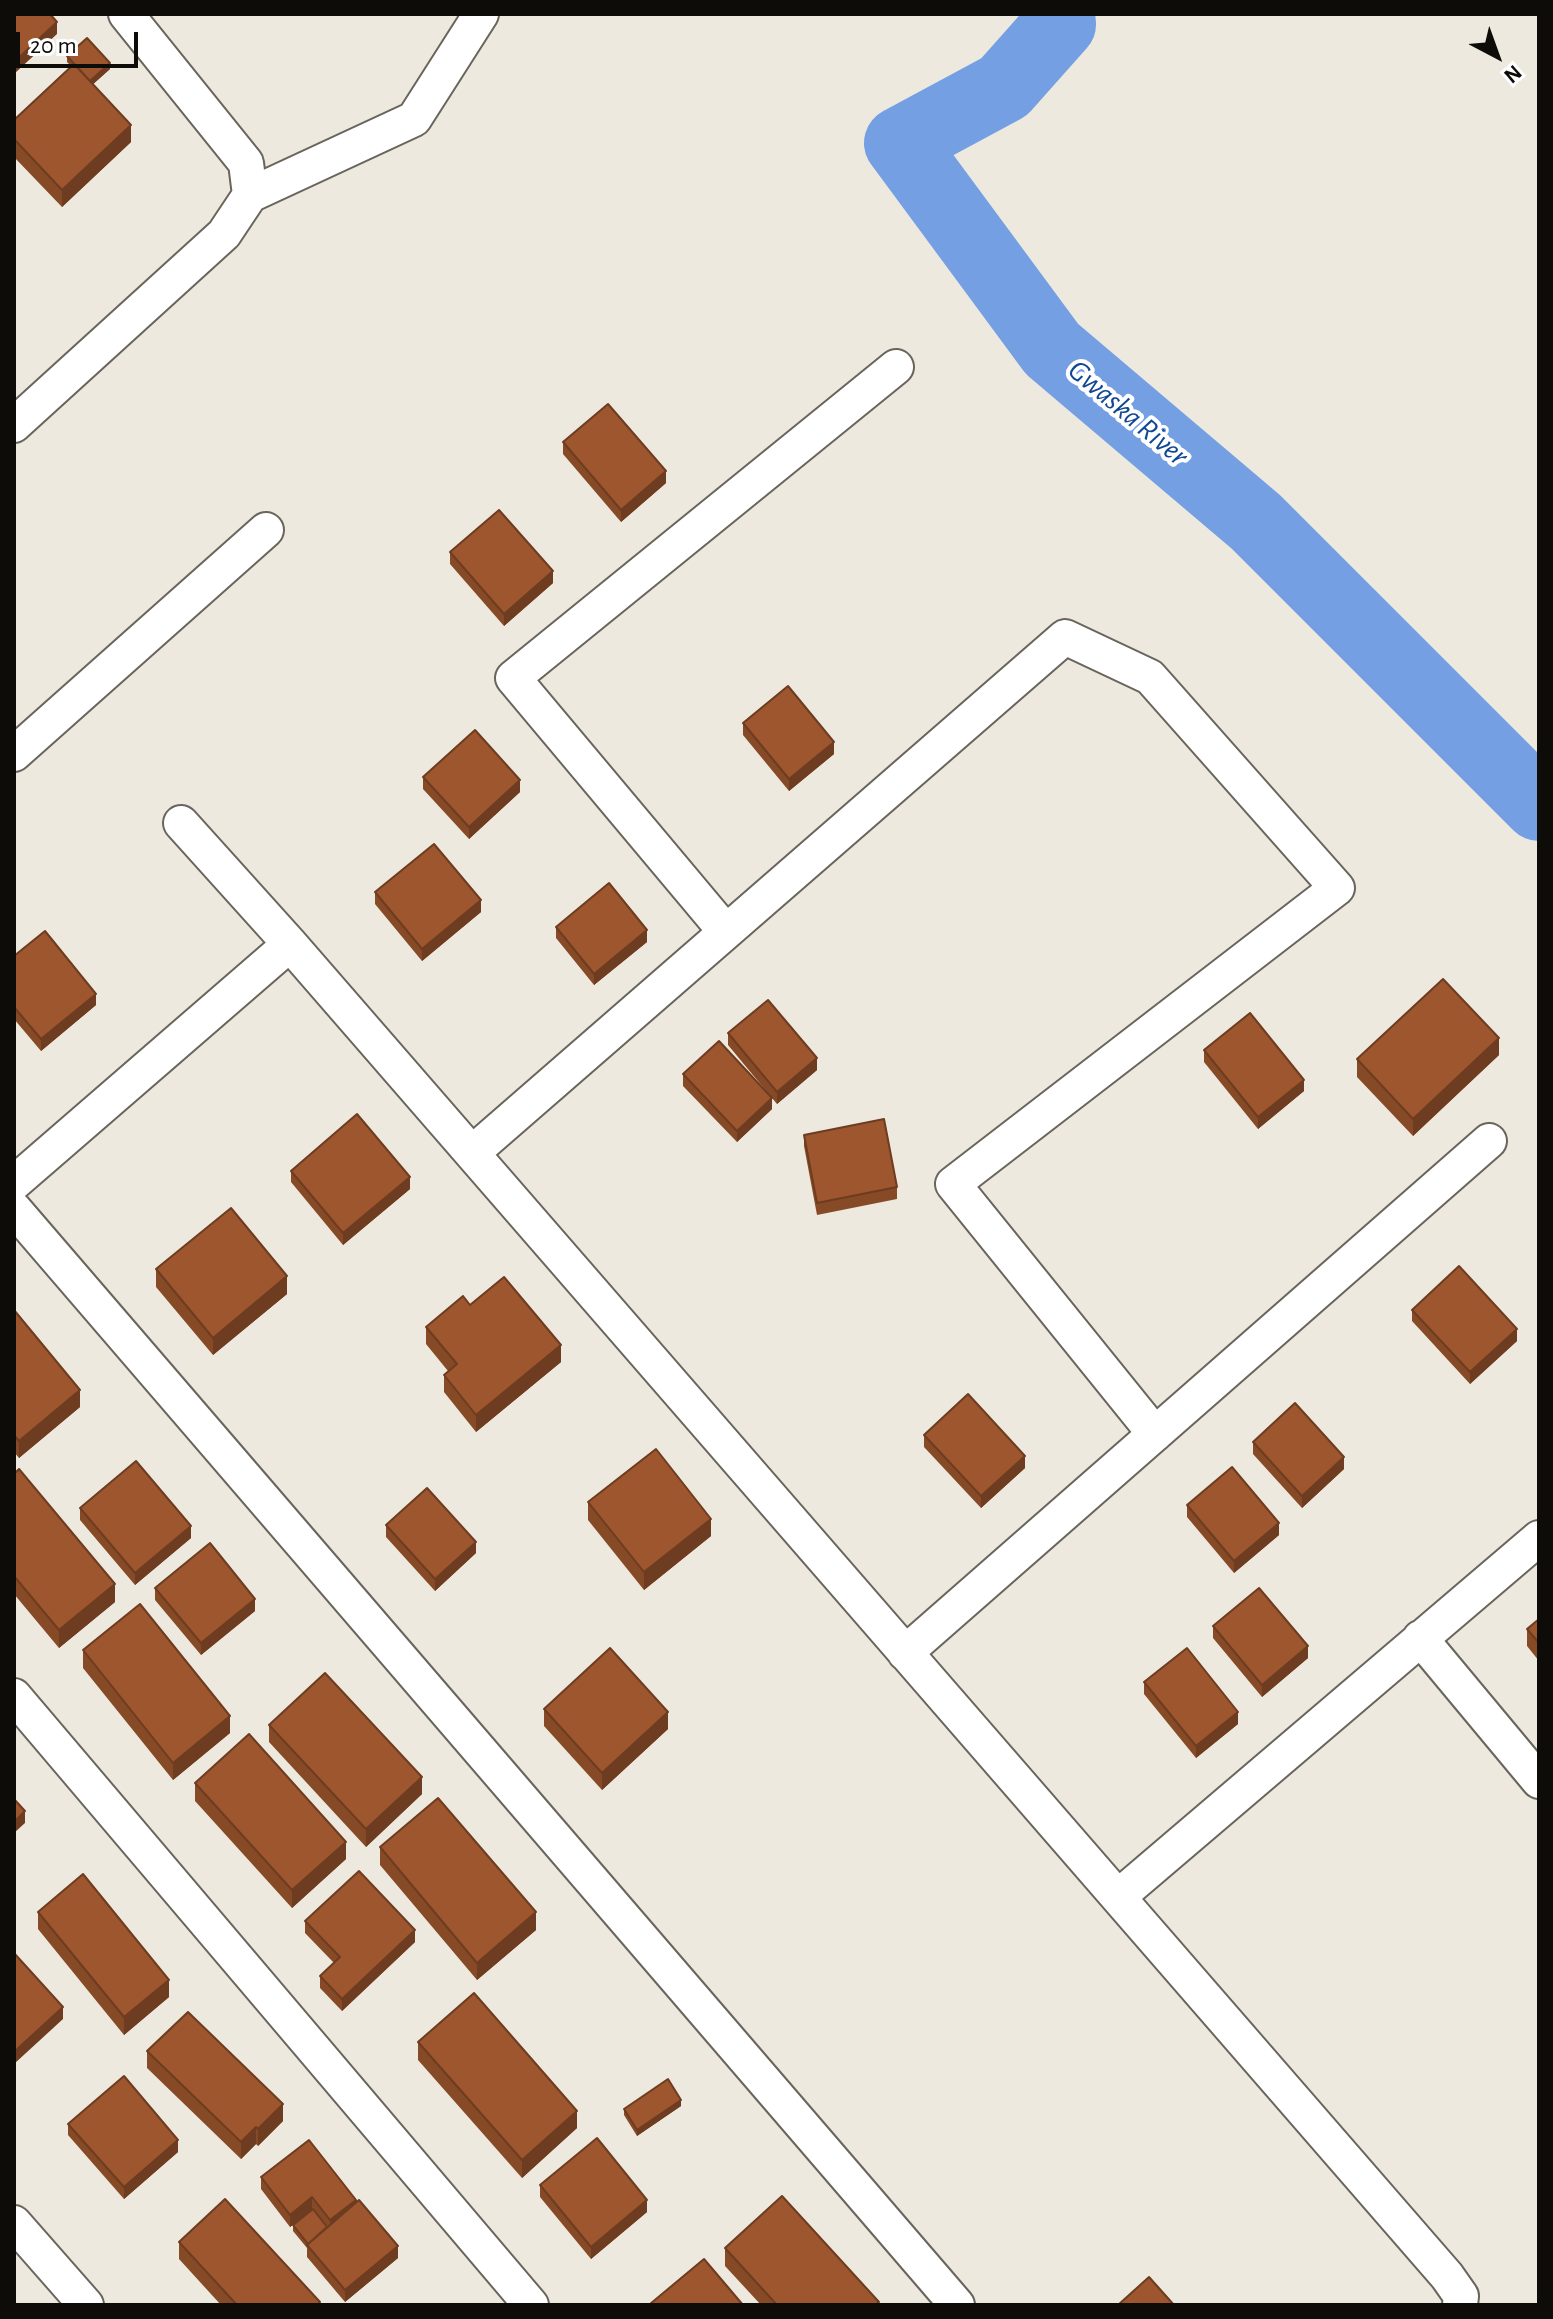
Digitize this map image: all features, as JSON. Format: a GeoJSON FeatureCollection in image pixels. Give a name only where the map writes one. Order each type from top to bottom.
{"type":"FeatureCollection","features":[{"type":"Feature","properties":{"kind":"street"},"geometry":{"type":"LineString","coordinates":[[126,14],[246,163],[250,195]]}},
{"type":"Feature","properties":{"kind":"street"},"geometry":{"type":"LineString","coordinates":[[14,425],[224,234],[250,195],[414,119],[481,14]]}},
{"type":"Feature","properties":{"kind":"street"},"geometry":{"type":"LineString","coordinates":[[726,932],[513,678],[896,367]]}},
{"type":"Feature","properties":{"kind":"street"},"geometry":{"type":"LineString","coordinates":[[14,754],[266,530]]}},
{"type":"Feature","properties":{"kind":"street"},"geometry":{"type":"LineString","coordinates":[[472,1153],[1065,637],[1150,677],[1337,888],[953,1184],[1155,1434]]}},
{"type":"Feature","properties":{"kind":"street"},"geometry":{"type":"LineString","coordinates":[[181,823],[290,944],[1447,2276],[1463,2302]]}},
{"type":"Feature","properties":{"kind":"street"},"geometry":{"type":"LineString","coordinates":[[14,1183],[290,944]]}},
{"type":"Feature","properties":{"kind":"street"},"geometry":{"type":"LineString","coordinates":[[905,1653],[1489,1141]]}},
{"type":"Feature","properties":{"kind":"street"},"geometry":{"type":"LineString","coordinates":[[14,1209],[957,2305]]}},
{"type":"Feature","properties":{"kind":"street"},"geometry":{"type":"LineString","coordinates":[[1118,1897],[1539,1538]]}},
{"type":"Feature","properties":{"kind":"street"},"geometry":{"type":"LineString","coordinates":[[1420,1638],[1539,1781]]}},
{"type":"Feature","properties":{"kind":"street"},"geometry":{"type":"LineString","coordinates":[[14,1696],[531,2305]]}},
{"type":"Feature","properties":{"kind":"street"},"geometry":{"type":"LineString","coordinates":[[14,2223],[86,2305]]}},
{"type":"Feature","properties":{"kind":"building"},"geometry":{"type":"Polygon","coordinates":[[[14,14],[50,14],[57,22],[14,62],[14,14]]]}},
{"type":"Feature","properties":{"kind":"building"},"geometry":{"type":"Polygon","coordinates":[[[87,38],[110,63],[90,81],[67,56],[87,38]]]}},
{"type":"Feature","properties":{"kind":"building"},"geometry":{"type":"Polygon","coordinates":[[[74,64],[131,125],[62,190],[14,139],[14,120],[74,64]]]}},
{"type":"Feature","properties":{"kind":"building"},"geometry":{"type":"Polygon","coordinates":[[[608,404],[666,471],[621,510],[563,442],[608,404]]]}},
{"type":"Feature","properties":{"kind":"building"},"geometry":{"type":"Polygon","coordinates":[[[499,510],[553,571],[504,614],[450,552],[499,510]]]}},
{"type":"Feature","properties":{"kind":"building"},"geometry":{"type":"Polygon","coordinates":[[[788,686],[834,742],[789,779],[743,723],[788,686]]]}},
{"type":"Feature","properties":{"kind":"building"},"geometry":{"type":"Polygon","coordinates":[[[475,730],[520,780],[469,827],[423,777],[475,730]]]}},
{"type":"Feature","properties":{"kind":"building"},"geometry":{"type":"Polygon","coordinates":[[[434,844],[481,900],[422,949],[375,892],[434,844]]]}},
{"type":"Feature","properties":{"kind":"building"},"geometry":{"type":"Polygon","coordinates":[[[609,883],[647,930],[594,974],[556,927],[609,883]]]}},
{"type":"Feature","properties":{"kind":"building"},"geometry":{"type":"Polygon","coordinates":[[[45,931],[96,994],[41,1039],[14,1007],[14,956],[45,931]]]}},
{"type":"Feature","properties":{"kind":"building"},"geometry":{"type":"Polygon","coordinates":[[[1443,979],[1499,1038],[1413,1119],[1357,1059],[1443,979]]]}},
{"type":"Feature","properties":{"kind":"building"},"geometry":{"type":"Polygon","coordinates":[[[768,1000],[817,1058],[777,1092],[728,1033],[768,1000]]]}},
{"type":"Feature","properties":{"kind":"building"},"geometry":{"type":"Polygon","coordinates":[[[1250,1013],[1304,1080],[1258,1117],[1204,1050],[1250,1013]]]}},
{"type":"Feature","properties":{"kind":"building"},"geometry":{"type":"Polygon","coordinates":[[[719,1041],[772,1098],[737,1131],[683,1074],[719,1041]]]}},
{"type":"Feature","properties":{"kind":"building"},"geometry":{"type":"Polygon","coordinates":[[[357,1114],[410,1177],[343,1233],[291,1171],[357,1114]]]}},
{"type":"Feature","properties":{"kind":"building"},"geometry":{"type":"Polygon","coordinates":[[[884,1119],[897,1187],[817,1203],[804,1135],[884,1119]]]}},
{"type":"Feature","properties":{"kind":"building"},"geometry":{"type":"Polygon","coordinates":[[[231,1208],[287,1276],[213,1338],[156,1269],[231,1208]]]}},
{"type":"Feature","properties":{"kind":"building"},"geometry":{"type":"Polygon","coordinates":[[[1459,1266],[1517,1329],[1470,1372],[1412,1310],[1459,1266]]]}},
{"type":"Feature","properties":{"kind":"building"},"geometry":{"type":"Polygon","coordinates":[[[504,1277],[561,1345],[476,1415],[444,1375],[457,1364],[426,1327],[463,1296],[470,1305],[504,1277]]]}},
{"type":"Feature","properties":{"kind":"building"},"geometry":{"type":"Polygon","coordinates":[[[14,1310],[80,1390],[19,1441],[14,1435],[14,1310]]]}},
{"type":"Feature","properties":{"kind":"building"},"geometry":{"type":"Polygon","coordinates":[[[968,1394],[1025,1456],[981,1496],[924,1435],[968,1394]]]}},
{"type":"Feature","properties":{"kind":"building"},"geometry":{"type":"Polygon","coordinates":[[[1295,1403],[1344,1457],[1302,1496],[1253,1442],[1295,1403]]]}},
{"type":"Feature","properties":{"kind":"building"},"geometry":{"type":"Polygon","coordinates":[[[656,1449],[711,1519],[644,1572],[588,1502],[656,1449]]]}},
{"type":"Feature","properties":{"kind":"building"},"geometry":{"type":"Polygon","coordinates":[[[136,1461],[191,1526],[135,1573],[80,1508],[136,1461]]]}},
{"type":"Feature","properties":{"kind":"building"},"geometry":{"type":"Polygon","coordinates":[[[1232,1467],[1279,1523],[1234,1561],[1187,1505],[1232,1467]]]}},
{"type":"Feature","properties":{"kind":"building"},"geometry":{"type":"Polygon","coordinates":[[[19,1469],[115,1584],[59,1630],[14,1576],[14,1474],[19,1469]]]}},
{"type":"Feature","properties":{"kind":"building"},"geometry":{"type":"Polygon","coordinates":[[[427,1488],[476,1542],[435,1579],[386,1525],[427,1488]]]}},
{"type":"Feature","properties":{"kind":"building"},"geometry":{"type":"Polygon","coordinates":[[[210,1543],[255,1599],[201,1643],[155,1588],[210,1543]]]}},
{"type":"Feature","properties":{"kind":"building"},"geometry":{"type":"Polygon","coordinates":[[[1259,1588],[1308,1646],[1262,1685],[1213,1626],[1259,1588]]]}},
{"type":"Feature","properties":{"kind":"building"},"geometry":{"type":"Polygon","coordinates":[[[140,1604],[230,1716],[173,1763],[83,1650],[140,1604]]]}},
{"type":"Feature","properties":{"kind":"building"},"geometry":{"type":"Polygon","coordinates":[[[1539,1619],[1539,1643],[1527,1629],[1539,1619]]]}},
{"type":"Feature","properties":{"kind":"building"},"geometry":{"type":"Polygon","coordinates":[[[610,1648],[668,1712],[602,1773],[544,1709],[610,1648]]]}},
{"type":"Feature","properties":{"kind":"building"},"geometry":{"type":"Polygon","coordinates":[[[1187,1648],[1238,1712],[1196,1746],[1144,1682],[1187,1648]]]}},
{"type":"Feature","properties":{"kind":"building"},"geometry":{"type":"Polygon","coordinates":[[[325,1673],[422,1777],[366,1829],[269,1725],[325,1673]]]}},
{"type":"Feature","properties":{"kind":"building"},"geometry":{"type":"Polygon","coordinates":[[[249,1734],[346,1842],[292,1890],[195,1783],[249,1734]]]}},
{"type":"Feature","properties":{"kind":"building"},"geometry":{"type":"Polygon","coordinates":[[[438,1798],[536,1912],[477,1963],[380,1847],[438,1798]]]}},
{"type":"Feature","properties":{"kind":"building"},"geometry":{"type":"Polygon","coordinates":[[[14,1799],[25,1811],[14,1822],[14,1799]]]}},
{"type":"Feature","properties":{"kind":"building"},"geometry":{"type":"Polygon","coordinates":[[[359,1871],[415,1930],[342,1999],[320,1976],[340,1957],[305,1921],[359,1871]]]}},
{"type":"Feature","properties":{"kind":"building"},"geometry":{"type":"Polygon","coordinates":[[[83,1874],[169,1980],[124,2017],[38,1912],[83,1874]]]}},
{"type":"Feature","properties":{"kind":"building"},"geometry":{"type":"Polygon","coordinates":[[[14,1953],[63,2007],[14,2052],[14,1953]]]}},
{"type":"Feature","properties":{"kind":"building"},"geometry":{"type":"Polygon","coordinates":[[[474,1993],[577,2111],[522,2160],[418,2042],[474,1993]]]}},
{"type":"Feature","properties":{"kind":"building"},"geometry":{"type":"Polygon","coordinates":[[[188,2012],[283,2104],[241,2142],[147,2051],[188,2012]]]}},
{"type":"Feature","properties":{"kind":"building"},"geometry":{"type":"Polygon","coordinates":[[[124,2076],[178,2140],[124,2187],[68,2124],[124,2076]]]}},
{"type":"Feature","properties":{"kind":"building"},"geometry":{"type":"Polygon","coordinates":[[[668,2079],[681,2100],[637,2130],[624,2109],[668,2079]]]}},
{"type":"Feature","properties":{"kind":"building"},"geometry":{"type":"Polygon","coordinates":[[[597,2138],[647,2200],[591,2247],[540,2185],[597,2138]]]}},
{"type":"Feature","properties":{"kind":"building"},"geometry":{"type":"Polygon","coordinates":[[[309,2140],[356,2200],[330,2220],[312,2197],[290,2215],[261,2177],[309,2140]]]}},
{"type":"Feature","properties":{"kind":"building"},"geometry":{"type":"Polygon","coordinates":[[[782,2196],[879,2302],[875,2305],[777,2305],[725,2248],[782,2196]]]}},
{"type":"Feature","properties":{"kind":"building"},"geometry":{"type":"Polygon","coordinates":[[[225,2199],[320,2302],[317,2305],[237,2305],[179,2242],[225,2199]]]}},
{"type":"Feature","properties":{"kind":"building"},"geometry":{"type":"Polygon","coordinates":[[[359,2200],[398,2246],[345,2290],[307,2245],[359,2200]]]}},
{"type":"Feature","properties":{"kind":"building"},"geometry":{"type":"Polygon","coordinates":[[[313,2209],[327,2227],[308,2244],[293,2225],[313,2209]]]}},
{"type":"Feature","properties":{"kind":"building"},"geometry":{"type":"Polygon","coordinates":[[[704,2259],[743,2305],[650,2304],[704,2259]]]}},
{"type":"Feature","properties":{"kind":"building"},"geometry":{"type":"Polygon","coordinates":[[[1149,2277],[1174,2305],[1118,2305],[1149,2277]]]}},
{"type":"Feature","properties":{"kind":"waterway","name":"Gwaska River"},"geometry":{"type":"LineString","coordinates":[[1059,14],[1060,24],[1004,87],[900,143],[1052,349],[1256,522],[1539,805]]}}]}
